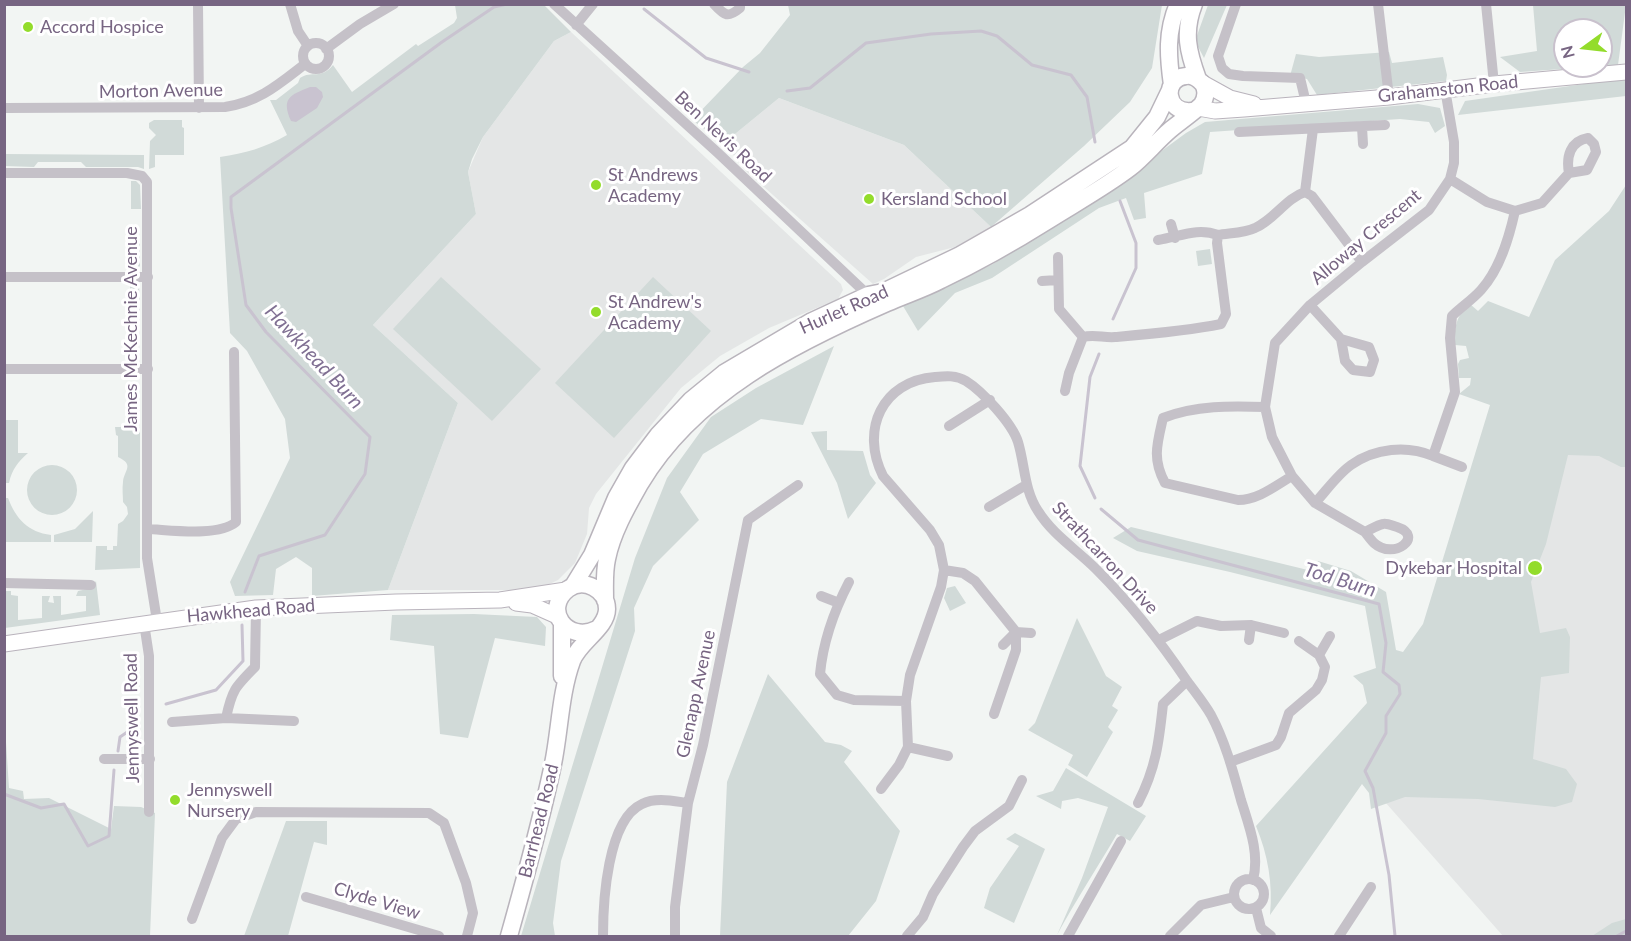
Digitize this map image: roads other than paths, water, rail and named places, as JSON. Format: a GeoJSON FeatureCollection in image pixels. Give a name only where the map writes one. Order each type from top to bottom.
{"type":"FeatureCollection","features":[{"type":"Feature","properties":{"kind":"main road"},"geometry":{"type":"LineString","coordinates":[[1178,4],[1168,41],[1172,102],[1180,110],[1195,110],[1205,99],[1205,93],[1190,56],[1186,34],[1194,4]]}},
{"type":"Feature","properties":{"kind":"main road"},"geometry":{"type":"LineString","coordinates":[[1171,88],[1175,80],[1186,76],[1200,81]]}},
{"type":"Feature","properties":{"kind":"main road","name":"Hurlet Road"},"geometry":{"type":"LineString","coordinates":[[569,588],[592,555],[616,498],[633,468],[658,435],[691,400],[724,373],[812,321],[868,295],[883,292],[960,255],[1002,232],[1132,148],[1157,117],[1171,88]]}},
{"type":"Feature","properties":{"kind":"main road","name":"Hurlet Road"},"geometry":{"type":"LineString","coordinates":[[605,600],[606,560],[627,508],[661,453],[677,434],[709,404],[758,368],[837,326],[939,281],[1027,233],[1130,168],[1195,110]]}},
{"type":"Feature","properties":{"kind":"main road"},"geometry":{"type":"LineString","coordinates":[[588,585],[601,593],[605,600],[606,616],[597,629],[581,634],[572,632],[561,621],[558,604],[569,588],[588,585]]}},
{"type":"Feature","properties":{"kind":"main road","name":"Barrhead Road"},"geometry":{"type":"LineString","coordinates":[[509,936],[554,762],[561,704],[561,621]]}},
{"type":"Feature","properties":{"kind":"main road","name":"Barrhead Road"},"geometry":{"type":"LineString","coordinates":[[561,704],[572,660],[581,644],[597,629]]}},
{"type":"Feature","properties":{"kind":"street"},"geometry":{"type":"LineString","coordinates":[[198,4],[199,108]]}},
{"type":"Feature","properties":{"kind":"street"},"geometry":{"type":"LineString","coordinates":[[290,4],[298,32],[308,46]]}},
{"type":"Feature","properties":{"kind":"street"},"geometry":{"type":"LineString","coordinates":[[326,48],[394,4]]}},
{"type":"Feature","properties":{"kind":"street","name":"Ben Nevis Road"},"geometry":{"type":"LineString","coordinates":[[554,4],[718,153],[868,295]]}},
{"type":"Feature","properties":{"kind":"street"},"geometry":{"type":"LineString","coordinates":[[576,25],[593,4]]}},
{"type":"Feature","properties":{"kind":"street"},"geometry":{"type":"LineString","coordinates":[[714,4],[723,14],[729,15],[740,8],[741,4]]}},
{"type":"Feature","properties":{"kind":"street"},"geometry":{"type":"LineString","coordinates":[[1236,4],[1218,56],[1222,68],[1229,74],[1236,75],[1300,78],[1306,103]]}},
{"type":"Feature","properties":{"kind":"street"},"geometry":{"type":"LineString","coordinates":[[1378,4],[1389,97]]}},
{"type":"Feature","properties":{"kind":"street"},"geometry":{"type":"LineString","coordinates":[[1486,4],[1494,84]]}},
{"type":"Feature","properties":{"kind":"street"},"geometry":{"type":"LineString","coordinates":[[318,44],[326,48],[328,58],[323,67],[314,69],[305,64],[303,54],[308,46],[318,44]]}},
{"type":"Feature","properties":{"kind":"street","name":"Morton Avenue"},"geometry":{"type":"LineString","coordinates":[[5,108],[199,108],[242,105],[262,96],[305,64]]}},
{"type":"Feature","properties":{"kind":"street","name":"Grahamston Road"},"geometry":{"type":"LineString","coordinates":[[1195,110],[1228,111],[1389,97],[1445,89],[1626,72]]}},
{"type":"Feature","properties":{"kind":"street","name":"Grahamston Road"},"geometry":{"type":"LineString","coordinates":[[1200,81],[1230,98],[1269,106]]}},
{"type":"Feature","properties":{"kind":"street","name":"Alloway Crescent"},"geometry":{"type":"LineString","coordinates":[[1365,532],[1315,503],[1292,476],[1272,437],[1265,407],[1275,343],[1310,305],[1430,210],[1450,179],[1454,163],[1454,142],[1445,89]]}},
{"type":"Feature","properties":{"kind":"street"},"geometry":{"type":"LineString","coordinates":[[1239,132],[1385,125]]}},
{"type":"Feature","properties":{"kind":"street"},"geometry":{"type":"LineString","coordinates":[[1362,127],[1363,144]]}},
{"type":"Feature","properties":{"kind":"street"},"geometry":{"type":"LineString","coordinates":[[1305,192],[1313,129]]}},
{"type":"Feature","properties":{"kind":"street","name":"James McKechnie Avenue"},"geometry":{"type":"LineString","coordinates":[[4,173],[127,173],[142,176],[147,182],[147,558],[151,622]]}},
{"type":"Feature","properties":{"kind":"street"},"geometry":{"type":"LineString","coordinates":[[1450,179],[1487,202],[1515,212],[1542,203],[1569,173]]}},
{"type":"Feature","properties":{"kind":"street"},"geometry":{"type":"LineString","coordinates":[[1158,240],[1175,238],[1193,231],[1208,231],[1218,235],[1255,229],[1298,194],[1305,192],[1311,196],[1362,262]]}},
{"type":"Feature","properties":{"kind":"street"},"geometry":{"type":"LineString","coordinates":[[1433,456],[1455,392],[1450,338],[1452,316],[1481,290],[1492,275],[1508,240],[1515,212]]}},
{"type":"Feature","properties":{"kind":"street"},"geometry":{"type":"LineString","coordinates":[[1171,225],[1175,238]]}},
{"type":"Feature","properties":{"kind":"street"},"geometry":{"type":"LineString","coordinates":[[1083,337],[1092,335],[1112,338],[1221,324],[1226,314],[1217,243],[1218,235]]}},
{"type":"Feature","properties":{"kind":"street"},"geometry":{"type":"LineString","coordinates":[[1058,257],[1059,309],[1083,337]]}},
{"type":"Feature","properties":{"kind":"street"},"geometry":{"type":"LineString","coordinates":[[4,277],[148,277]]}},
{"type":"Feature","properties":{"kind":"street"},"geometry":{"type":"LineString","coordinates":[[1042,281],[1058,280]]}},
{"type":"Feature","properties":{"kind":"street","name":"Alloway Crescent"},"geometry":{"type":"LineString","coordinates":[[1310,305],[1341,339]]}},
{"type":"Feature","properties":{"kind":"street"},"geometry":{"type":"LineString","coordinates":[[1065,391],[1068,373],[1083,337]]}},
{"type":"Feature","properties":{"kind":"street"},"geometry":{"type":"LineString","coordinates":[[147,529],[216,530],[229,528],[236,522],[234,352]]}},
{"type":"Feature","properties":{"kind":"street"},"geometry":{"type":"LineString","coordinates":[[4,369],[148,369]]}},
{"type":"Feature","properties":{"kind":"street","name":"Strathcarron Drive"},"geometry":{"type":"LineString","coordinates":[[908,747],[906,701],[910,675],[941,587],[944,570],[939,546],[930,530],[883,476],[879,468],[873,448],[874,425],[885,403],[902,386],[924,378],[952,375],[964,380],[990,400],[1018,440],[1026,485],[1036,510],[1051,529],[1096,569],[1159,640],[1211,715],[1230,762],[1252,839],[1256,866],[1253,879]]}},
{"type":"Feature","properties":{"kind":"street"},"geometry":{"type":"LineString","coordinates":[[949,426],[990,400]]}},
{"type":"Feature","properties":{"kind":"street"},"geometry":{"type":"LineString","coordinates":[[1265,407],[1214,407],[1180,411],[1163,418],[1156,468],[1165,483],[1238,500],[1259,496],[1292,476]]}},
{"type":"Feature","properties":{"kind":"street"},"geometry":{"type":"LineString","coordinates":[[1315,503],[1351,465],[1379,452],[1419,449],[1462,467]]}},
{"type":"Feature","properties":{"kind":"street","name":"Glenapp Avenue"},"geometry":{"type":"LineString","coordinates":[[675,936],[675,907],[688,803],[703,745],[748,520],[798,485]]}},
{"type":"Feature","properties":{"kind":"street"},"geometry":{"type":"LineString","coordinates":[[989,507],[1026,485]]}},
{"type":"Feature","properties":{"kind":"street"},"geometry":{"type":"LineString","coordinates":[[944,570],[963,573],[975,580],[1016,632],[1016,650],[994,714]]}},
{"type":"Feature","properties":{"kind":"street"},"geometry":{"type":"LineString","coordinates":[[849,582],[824,646],[820,675],[837,695],[854,700],[906,701]]}},
{"type":"Feature","properties":{"kind":"street"},"geometry":{"type":"LineString","coordinates":[[4,583],[91,585]]}},
{"type":"Feature","properties":{"kind":"street","name":"Hawkhead Road"},"geometry":{"type":"LineString","coordinates":[[4,644],[256,608],[500,600],[569,588]]}},
{"type":"Feature","properties":{"kind":"street"},"geometry":{"type":"LineString","coordinates":[[821,596],[839,603]]}},
{"type":"Feature","properties":{"kind":"street","name":"Hawkhead Road"},"geometry":{"type":"LineString","coordinates":[[500,600],[532,605],[561,621]]}},
{"type":"Feature","properties":{"kind":"street"},"geometry":{"type":"LineString","coordinates":[[226,718],[231,695],[236,686],[255,667],[256,608]]}},
{"type":"Feature","properties":{"kind":"street"},"geometry":{"type":"LineString","coordinates":[[1159,640],[1197,621],[1221,626],[1251,625],[1284,633]]}},
{"type":"Feature","properties":{"kind":"street","name":"Jennyswell Road"},"geometry":{"type":"LineString","coordinates":[[149,812],[151,622]]}},
{"type":"Feature","properties":{"kind":"street"},"geometry":{"type":"LineString","coordinates":[[1249,640],[1251,625]]}},
{"type":"Feature","properties":{"kind":"street"},"geometry":{"type":"LineString","coordinates":[[1003,645],[1016,632],[1031,633]]}},
{"type":"Feature","properties":{"kind":"street"},"geometry":{"type":"LineString","coordinates":[[1319,655],[1330,636]]}},
{"type":"Feature","properties":{"kind":"street"},"geometry":{"type":"LineString","coordinates":[[1230,762],[1276,745],[1289,713],[1316,690],[1323,680],[1325,667],[1319,655],[1299,640]]}},
{"type":"Feature","properties":{"kind":"street"},"geometry":{"type":"LineString","coordinates":[[1138,803],[1149,780],[1159,747],[1163,704],[1187,681]]}},
{"type":"Feature","properties":{"kind":"street"},"geometry":{"type":"LineString","coordinates":[[172,722],[226,718],[294,721]]}},
{"type":"Feature","properties":{"kind":"street"},"geometry":{"type":"LineString","coordinates":[[881,789],[899,765],[908,747],[948,756]]}},
{"type":"Feature","properties":{"kind":"street"},"geometry":{"type":"LineString","coordinates":[[104,759],[150,759]]}},
{"type":"Feature","properties":{"kind":"street"},"geometry":{"type":"LineString","coordinates":[[907,936],[923,917],[933,894],[963,847],[975,831],[1009,806],[1023,780]]}},
{"type":"Feature","properties":{"kind":"street"},"geometry":{"type":"LineString","coordinates":[[603,936],[603,907],[620,828],[633,810],[644,803],[665,800],[688,803]]}},
{"type":"Feature","properties":{"kind":"street"},"geometry":{"type":"LineString","coordinates":[[192,919],[222,838],[236,819],[256,812],[429,813],[444,823],[466,883],[473,913],[466,936]]}},
{"type":"Feature","properties":{"kind":"street"},"geometry":{"type":"LineString","coordinates":[[1068,936],[1121,842]]}},
{"type":"Feature","properties":{"kind":"street"},"geometry":{"type":"LineString","coordinates":[[1253,879],[1262,886],[1264,895],[1262,903],[1256,908],[1244,909],[1234,897],[1234,890],[1243,880],[1253,879]]}},
{"type":"Feature","properties":{"kind":"street"},"geometry":{"type":"LineString","coordinates":[[1339,936],[1371,887]]}},
{"type":"Feature","properties":{"kind":"street","name":"Clyde View"},"geometry":{"type":"LineString","coordinates":[[306,897],[439,936]]}},
{"type":"Feature","properties":{"kind":"street"},"geometry":{"type":"LineString","coordinates":[[1170,936],[1201,905],[1234,897]]}},
{"type":"Feature","properties":{"kind":"street"},"geometry":{"type":"LineString","coordinates":[[1256,908],[1262,928],[1271,936]]}},
{"type":"Feature","properties":{"kind":"waterway","name":"Hawkhead Burn"},"geometry":{"type":"LineString","coordinates":[[245,592],[259,556],[325,535],[365,474],[370,437],[266,332],[246,305],[231,197],[442,42],[494,7],[507,4]]}},
{"type":"Feature","properties":{"kind":"waterway","name":"Tod Burn"},"geometry":{"type":"LineString","coordinates":[[644,9],[706,58],[749,72]]}},
{"type":"Feature","properties":{"kind":"waterway","name":"Tod Burn"},"geometry":{"type":"LineString","coordinates":[[787,91],[810,88],[866,43],[931,34],[981,31],[997,36],[1032,65],[1071,75],[1087,97],[1095,142]]}},
{"type":"Feature","properties":{"kind":"waterway","name":"Tod Burn"},"geometry":{"type":"LineString","coordinates":[[1113,319],[1136,268],[1136,243],[1120,201]]}},
{"type":"Feature","properties":{"kind":"waterway","name":"Tod Burn"},"geometry":{"type":"LineString","coordinates":[[1095,498],[1080,466],[1090,377],[1099,354]]}},
{"type":"Feature","properties":{"kind":"waterway","name":"Tod Burn"},"geometry":{"type":"LineString","coordinates":[[1101,509],[1138,540],[1379,604],[1386,643],[1383,672],[1399,685],[1400,694],[1386,716],[1386,733],[1365,771],[1373,788],[1389,875],[1395,936]]}},
{"type":"Feature","properties":{"kind":"waterway","name":"Hawkhead Burn"},"geometry":{"type":"LineString","coordinates":[[166,704],[216,690],[243,661],[242,625]]}},
{"type":"Feature","properties":{"kind":"waterway","name":"Hawkhead Burn"},"geometry":{"type":"LineString","coordinates":[[118,751],[120,737],[139,724]]}},
{"type":"Feature","properties":{"kind":"waterway","name":"Hawkhead Burn"},"geometry":{"type":"LineString","coordinates":[[4,794],[41,808],[64,804],[88,846],[109,836],[114,770]]}},
{"type":"Feature","properties":{"kind":"waterway","name":"Tod Burn"},"geometry":{"type":"LineString","coordinates":[[1617,936],[1626,931]]}},
{"type":"Feature","properties":{"kind":"place","name":"Accord Hospice"},"geometry":{"type":"Point","coordinates":[28,27]}},
{"type":"Feature","properties":{"kind":"place","name":"St Andrews Academy"},"geometry":{"type":"Point","coordinates":[596,185]}},
{"type":"Feature","properties":{"kind":"place","name":"Kersland School"},"geometry":{"type":"Point","coordinates":[869,199]}},
{"type":"Feature","properties":{"kind":"place","name":"St Andrew's Academy"},"geometry":{"type":"Point","coordinates":[596,312]}},
{"type":"Feature","properties":{"kind":"place","name":"Dykebar Hospital"},"geometry":{"type":"Point","coordinates":[1535,568]}},
{"type":"Feature","properties":{"kind":"place","name":"Jennyswell Nursery"},"geometry":{"type":"Point","coordinates":[175,800]}}]}
